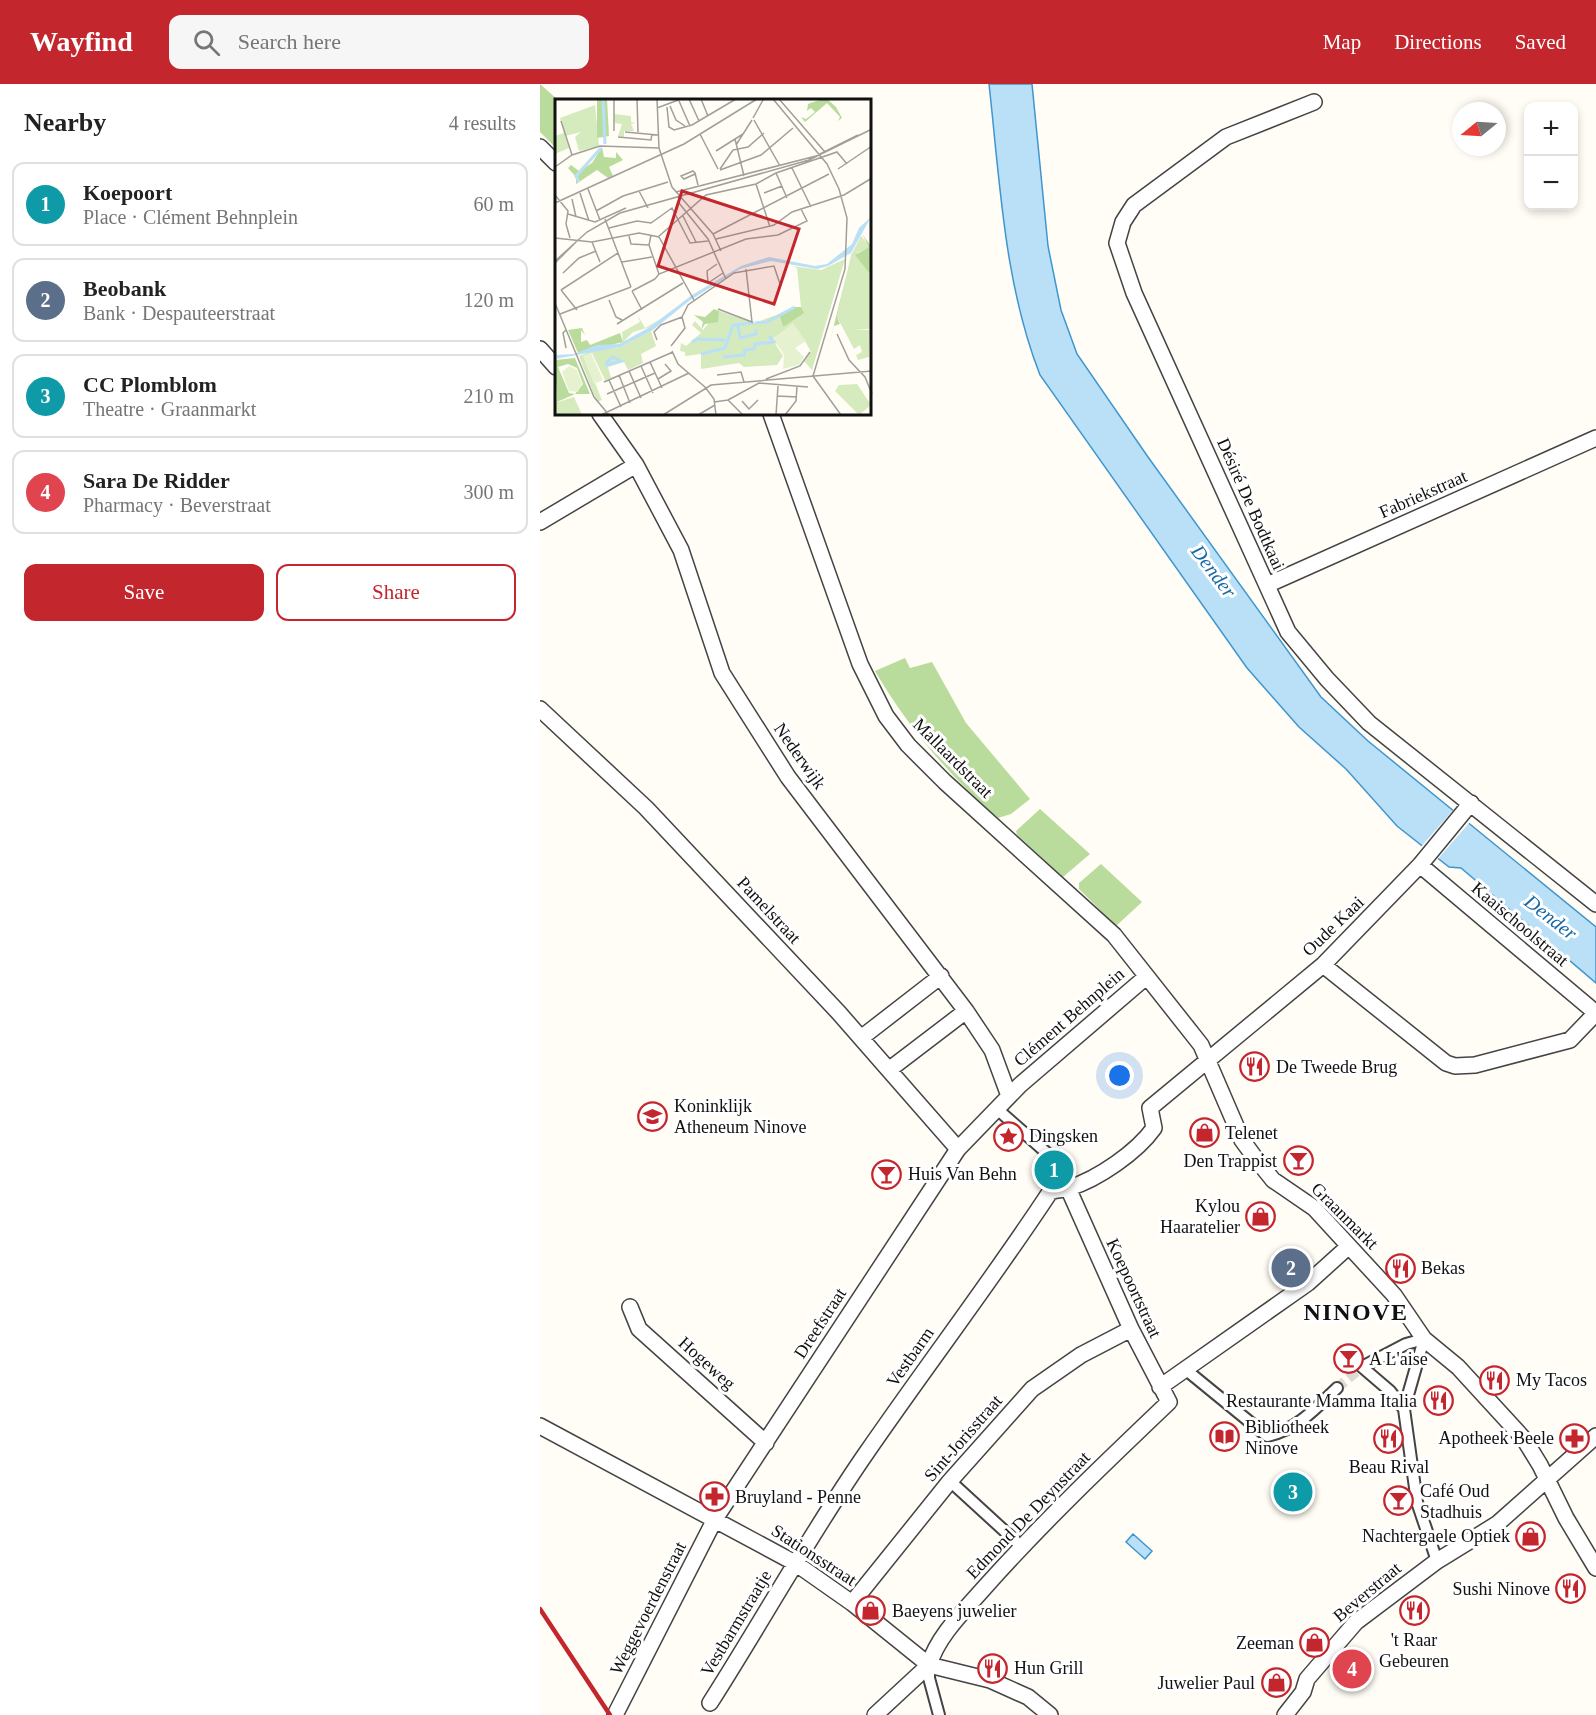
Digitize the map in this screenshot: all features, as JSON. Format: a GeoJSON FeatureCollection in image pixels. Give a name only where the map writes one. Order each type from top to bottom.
{"type":"FeatureCollection","features":[{"type":"Feature","properties":{"kind":"street","name":"Désiré De Bodtkaai"},"geometry":{"type":"LineString","coordinates":[[1314,102],[1226,137],[1179,169],[1134,205],[1123,222],[1117,243],[1134,293],[1288,632],[1327,679],[1369,723],[1468,806],[1596,904]]}},
{"type":"Feature","properties":{"kind":"street"},"geometry":{"type":"LineString","coordinates":[[540,147],[555,162]]}},
{"type":"Feature","properties":{"kind":"street"},"geometry":{"type":"LineString","coordinates":[[540,349],[555,366]]}},
{"type":"Feature","properties":{"kind":"street","name":"Nederwijk"},"geometry":{"type":"LineString","coordinates":[[601,416],[636,465],[681,550],[722,673],[788,777],[966,1011],[992,1050],[1010,1096]]}},
{"type":"Feature","properties":{"kind":"street","name":"Mallaardstraat"},"geometry":{"type":"LineString","coordinates":[[772,416],[860,664],[886,716],[908,745],[945,782],[1096,916],[1114,935],[1146,977]]}},
{"type":"Feature","properties":{"kind":"street","name":"Fabriekstraat"},"geometry":{"type":"LineString","coordinates":[[1267,585],[1596,438]]}},
{"type":"Feature","properties":{"kind":"street"},"geometry":{"type":"LineString","coordinates":[[540,522],[636,465]]}},
{"type":"Feature","properties":{"kind":"street","name":"Pamelstraat"},"geometry":{"type":"LineString","coordinates":[[540,709],[646,808],[890,1069],[958,1149]]}},
{"type":"Feature","properties":{"kind":"street","name":"Oude Kaai"},"geometry":{"type":"LineString","coordinates":[[1064,1182],[1112,1166],[1143,1144],[1154,1128],[1150,1108],[1206,1059],[1323,965],[1420,865],[1468,806]]}},
{"type":"Feature","properties":{"kind":"street","name":"Kaaischoolstraat"},"geometry":{"type":"LineString","coordinates":[[1323,965],[1446,1063],[1455,1066],[1475,1065],[1570,1040],[1596,1013],[1420,865]]}},
{"type":"Feature","properties":{"kind":"street"},"geometry":{"type":"LineString","coordinates":[[861,1038],[941,976]]}},
{"type":"Feature","properties":{"kind":"street","name":"Clément Behnplein"},"geometry":{"type":"LineString","coordinates":[[958,1149],[1010,1096],[1146,977],[1201,1045],[1206,1059]]}},
{"type":"Feature","properties":{"kind":"street"},"geometry":{"type":"LineString","coordinates":[[890,1069],[966,1011]]}},
{"type":"Feature","properties":{"kind":"street","name":"Graanmarkt"},"geometry":{"type":"LineString","coordinates":[[1206,1059],[1242,1140],[1273,1180],[1307,1201],[1394,1295],[1424,1339],[1458,1367],[1524,1439],[1548,1480],[1566,1518],[1596,1568]]}},
{"type":"Feature","properties":{"kind":"street"},"geometry":{"type":"LineString","coordinates":[[997,1109],[1047,1153],[1053,1164]]}},
{"type":"Feature","properties":{"kind":"street","name":"Dreefstraat"},"geometry":{"type":"LineString","coordinates":[[715,1519],[958,1149]]}},
{"type":"Feature","properties":{"kind":"street","name":"Koepoortstraat"},"geometry":{"type":"LineString","coordinates":[[1064,1182],[1131,1329],[1169,1402]]}},
{"type":"Feature","properties":{"kind":"street","name":"Vestbarm"},"geometry":{"type":"LineString","coordinates":[[795,1563],[865,1454],[1050,1192],[1064,1182]]}},
{"type":"Feature","properties":{"kind":"street"},"geometry":{"type":"LineString","coordinates":[[1160,1387],[1308,1283],[1348,1246]]}},
{"type":"Feature","properties":{"kind":"street","name":"Hogeweg"},"geometry":{"type":"LineString","coordinates":[[630,1307],[639,1329],[765,1443]]}},
{"type":"Feature","properties":{"kind":"street","name":"Sint-Jorisstraat"},"geometry":{"type":"LineString","coordinates":[[852,1603],[950,1481],[1032,1389],[1081,1355],[1131,1329]]}},
{"type":"Feature","properties":{"kind":"street"},"geometry":{"type":"LineString","coordinates":[[1404,1409],[1390,1391],[1362,1367],[1406,1344],[1424,1339]]}},
{"type":"Feature","properties":{"kind":"street"},"geometry":{"type":"LineString","coordinates":[[1424,1339],[1404,1409],[1417,1502],[1437,1561]]}},
{"type":"Feature","properties":{"kind":"street"},"geometry":{"type":"LineString","coordinates":[[1185,1369],[1268,1436],[1282,1433],[1298,1424],[1337,1388]]}},
{"type":"Feature","properties":{"kind":"street","name":"Edmond De Deynstraat"},"geometry":{"type":"LineString","coordinates":[[875,1715],[929,1665],[932,1656],[955,1622],[1021,1546],[1169,1402]]}},
{"type":"Feature","properties":{"kind":"street","name":"Stationsstraat"},"geometry":{"type":"LineString","coordinates":[[540,1425],[795,1563],[852,1603],[929,1665]]}},
{"type":"Feature","properties":{"kind":"street","name":"Beverstraat"},"geometry":{"type":"LineString","coordinates":[[1285,1715],[1303,1692],[1307,1679],[1356,1622],[1437,1561],[1497,1524],[1596,1436]]}},
{"type":"Feature","properties":{"kind":"street"},"geometry":{"type":"LineString","coordinates":[[950,1481],[1021,1546]]}},
{"type":"Feature","properties":{"kind":"street","name":"Weggevoerdenstraat"},"geometry":{"type":"LineString","coordinates":[[615,1715],[715,1519]]}},
{"type":"Feature","properties":{"kind":"street","name":"Vestbarmstraatje"},"geometry":{"type":"LineString","coordinates":[[710,1703],[764,1619],[795,1563]]}},
{"type":"Feature","properties":{"kind":"street"},"geometry":{"type":"LineString","coordinates":[[939,1715],[929,1678],[929,1665],[990,1680],[1028,1697],[1050,1715]]}},
{"type":"Feature","properties":{"kind":"green space"},"geometry":{"type":"Polygon","coordinates":[[[540,84],[557,99],[555,99],[555,147],[540,132],[540,84]]]}},
{"type":"Feature","properties":{"kind":"green space"},"geometry":{"type":"Polygon","coordinates":[[[905,658],[910,668],[932,662],[966,723],[1030,799],[1011,814],[998,818],[980,802],[930,750],[901,712],[875,671],[905,658]]]}},
{"type":"Feature","properties":{"kind":"green space"},"geometry":{"type":"Polygon","coordinates":[[[1040,809],[1090,854],[1063,877],[1017,835],[1016,831],[1040,809]]]}},
{"type":"Feature","properties":{"kind":"green space"},"geometry":{"type":"Polygon","coordinates":[[[1101,864],[1142,902],[1116,926],[1079,889],[1079,883],[1101,864]]]}},
{"type":"Feature","properties":{"kind":"water","name":"Dender"},"geometry":{"type":"Polygon","coordinates":[[[989,84],[1032,84],[1048,246],[1061,310],[1077,354],[1148,457],[1321,697],[1368,741],[1596,927],[1596,983],[1461,868],[1449,867],[1397,826],[1346,769],[1299,727],[1247,668],[1040,375],[1018,304],[1011,268],[1000,195],[989,84]]]}},
{"type":"Feature","properties":{"kind":"water"},"geometry":{"type":"Polygon","coordinates":[[[1133,1534],[1152,1551],[1145,1559],[1126,1542],[1133,1534]]]}},
{"type":"Feature","properties":{"kind":"pier"},"geometry":{"type":"Polygon","coordinates":[[[1454,809],[1470,822],[1436,861],[1420,848],[1454,809]]]}},
{"type":"Feature","properties":{"kind":"tunnel"},"geometry":{"type":"LineString","coordinates":[[1337,1388],[1362,1367]]}},
{"type":"Feature","properties":{"kind":"railway"},"geometry":{"type":"LineString","coordinates":[[540,1609],[610,1715]]}},
{"type":"Feature","properties":{"kind":"place","name":"De Tweede Brug"},"geometry":{"type":"Point","coordinates":[1255,1067]}},
{"type":"Feature","properties":{"kind":"place","name":"Koninklijk Atheneum Ninove"},"geometry":{"type":"Point","coordinates":[653,1116]}},
{"type":"Feature","properties":{"kind":"place","name":"Telenet"},"geometry":{"type":"Point","coordinates":[1204,1133]}},
{"type":"Feature","properties":{"kind":"place","name":"Dingsken"},"geometry":{"type":"Point","coordinates":[1008,1136]}},
{"type":"Feature","properties":{"kind":"place","name":"Den Trappist"},"geometry":{"type":"Point","coordinates":[1298,1161]}},
{"type":"Feature","properties":{"kind":"place","name":"Koepoort"},"geometry":{"type":"Point","coordinates":[1054,1170]}},
{"type":"Feature","properties":{"kind":"place","name":"Huis Van Behn"},"geometry":{"type":"Point","coordinates":[887,1174]}},
{"type":"Feature","properties":{"kind":"place","name":"Kylou Haaratelier"},"geometry":{"type":"Point","coordinates":[1261,1216]}},
{"type":"Feature","properties":{"kind":"place","name":"Beobank"},"geometry":{"type":"Point","coordinates":[1291,1268]}},
{"type":"Feature","properties":{"kind":"place","name":"Bekas"},"geometry":{"type":"Point","coordinates":[1400,1268]}},
{"type":"Feature","properties":{"kind":"place","name":"A L'aise"},"geometry":{"type":"Point","coordinates":[1348,1359]}},
{"type":"Feature","properties":{"kind":"place","name":"My Tacos"},"geometry":{"type":"Point","coordinates":[1495,1380]}},
{"type":"Feature","properties":{"kind":"place","name":"Restaurante Mamma Italia"},"geometry":{"type":"Point","coordinates":[1438,1401]}},
{"type":"Feature","properties":{"kind":"place","name":"Bibliotheek Ninove"},"geometry":{"type":"Point","coordinates":[1224,1437]}},
{"type":"Feature","properties":{"kind":"place","name":"Beau Rival"},"geometry":{"type":"Point","coordinates":[1389,1438]}},
{"type":"Feature","properties":{"kind":"place","name":"Apotheek Beele"},"geometry":{"type":"Point","coordinates":[1575,1438]}},
{"type":"Feature","properties":{"kind":"place","name":"CC Plomblom"},"geometry":{"type":"Point","coordinates":[1293,1492]}},
{"type":"Feature","properties":{"kind":"place","name":"Bruyland - Penne"},"geometry":{"type":"Point","coordinates":[714,1497]}},
{"type":"Feature","properties":{"kind":"place","name":"Café Oud Stadhuis"},"geometry":{"type":"Point","coordinates":[1399,1501]}},
{"type":"Feature","properties":{"kind":"place","name":"Nachtergaele Optiek"},"geometry":{"type":"Point","coordinates":[1531,1536]}},
{"type":"Feature","properties":{"kind":"place","name":"Sushi Ninove"},"geometry":{"type":"Point","coordinates":[1571,1589]}},
{"type":"Feature","properties":{"kind":"place","name":"Baeyens juwelier"},"geometry":{"type":"Point","coordinates":[871,1611]}},
{"type":"Feature","properties":{"kind":"place","name":"'t Raar Gebeuren"},"geometry":{"type":"Point","coordinates":[1414,1611]}},
{"type":"Feature","properties":{"kind":"place","name":"Zeeman"},"geometry":{"type":"Point","coordinates":[1315,1643]}},
{"type":"Feature","properties":{"kind":"place","name":"Hun Grill"},"geometry":{"type":"Point","coordinates":[993,1668]}},
{"type":"Feature","properties":{"kind":"place","name":"Sara De Ridder"},"geometry":{"type":"Point","coordinates":[1352,1669]}},
{"type":"Feature","properties":{"kind":"place","name":"Juwelier Paul"},"geometry":{"type":"Point","coordinates":[1276,1683]}},
{"type":"Feature","properties":{"kind":"district","name":"NINOVE"},"geometry":{"type":"Point","coordinates":[1356,1312]}}]}
